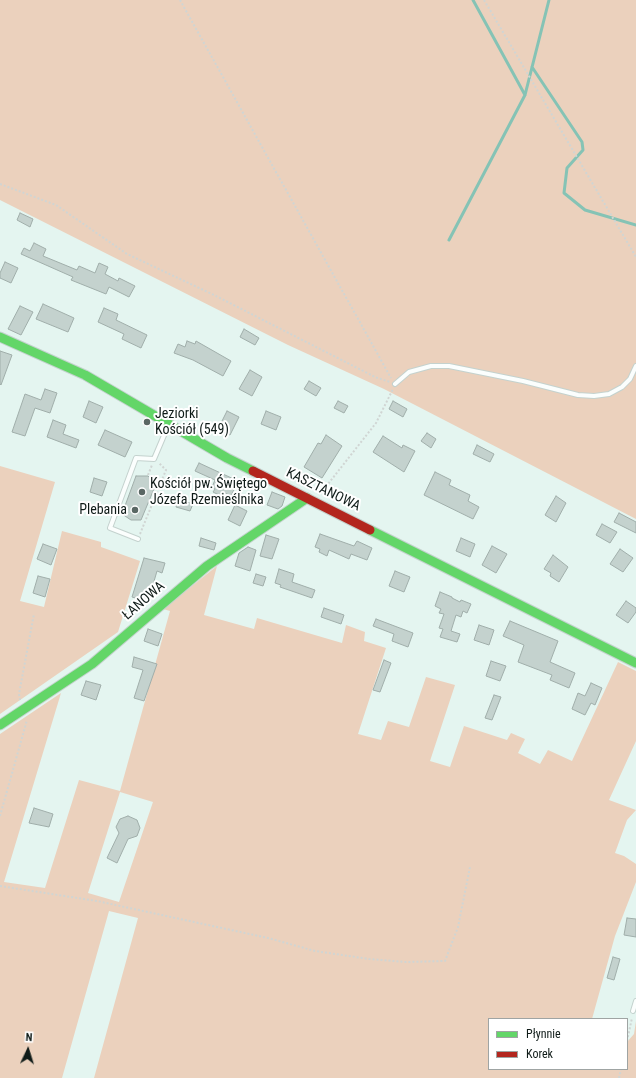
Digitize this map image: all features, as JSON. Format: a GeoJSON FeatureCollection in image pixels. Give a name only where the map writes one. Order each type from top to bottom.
{"type":"FeatureCollection","features":[{"type":"Feature","properties":{"kind":"street","name":"KASZTANOWA"},"geometry":{"type":"LineString","coordinates":[[0,336],[85,375],[227,458],[636,663]]}},
{"type":"Feature","properties":{"kind":"street","name":"ŁANOWA"},"geometry":{"type":"LineString","coordinates":[[0,725],[92,664],[207,566],[310,500]]}},
{"type":"Feature","properties":{"kind":"lane"},"geometry":{"type":"LineString","coordinates":[[395,384],[409,372],[432,366],[449,366],[522,381],[578,395],[594,396],[609,394],[622,387],[630,379],[636,366]]}},
{"type":"Feature","properties":{"kind":"lane"},"geometry":{"type":"LineString","coordinates":[[138,539],[110,528],[136,458],[153,461],[170,424]]}},
{"type":"Feature","properties":{"kind":"lane"},"geometry":{"type":"LineString","coordinates":[[633,1011],[636,1001]]}},
{"type":"Feature","properties":{"kind":"path"},"geometry":{"type":"LineString","coordinates":[[180,0],[395,384]]}},
{"type":"Feature","properties":{"kind":"path"},"geometry":{"type":"LineString","coordinates":[[484,0],[636,257]]}},
{"type":"Feature","properties":{"kind":"path"},"geometry":{"type":"LineString","coordinates":[[0,184],[56,205],[127,254],[214,295],[368,374],[395,384]]}},
{"type":"Feature","properties":{"kind":"path"},"geometry":{"type":"LineString","coordinates":[[310,500],[376,423],[395,384]]}},
{"type":"Feature","properties":{"kind":"path"},"geometry":{"type":"LineString","coordinates":[[138,539],[166,470],[153,461],[148,475]]}},
{"type":"Feature","properties":{"kind":"path"},"geometry":{"type":"LineString","coordinates":[[0,816],[27,726],[28,713],[20,701],[19,694],[34,614]]}},
{"type":"Feature","properties":{"kind":"path"},"geometry":{"type":"LineString","coordinates":[[0,886],[97,901],[268,938],[315,951],[369,959],[406,962],[445,961],[458,927],[470,867]]}},
{"type":"Feature","properties":{"kind":"path"},"geometry":{"type":"LineString","coordinates":[[628,1036],[633,1011]]}},
{"type":"Feature","properties":{"kind":"shaded area"},"geometry":{"type":"Polygon","coordinates":[[[0,0],[636,0],[636,519],[384,389],[288,345],[0,200],[0,0]]]}},
{"type":"Feature","properties":{"kind":"shaded area"},"geometry":{"type":"Polygon","coordinates":[[[0,466],[55,482],[20,601],[44,607],[62,531],[101,542],[101,547],[140,561],[118,632],[0,714],[0,466]]]}},
{"type":"Feature","properties":{"kind":"shaded area"},"geometry":{"type":"Polygon","coordinates":[[[217,566],[204,615],[254,629],[257,618],[342,643],[346,625],[365,632],[364,641],[386,648],[358,734],[381,740],[388,721],[409,727],[426,677],[455,685],[430,761],[450,767],[464,726],[507,740],[511,733],[525,739],[518,753],[540,764],[548,750],[572,761],[618,662],[636,671],[636,741],[609,800],[636,810],[627,820],[615,853],[624,856],[636,864],[636,882],[615,936],[592,1018],[488,1018],[488,1070],[628,1070],[628,1041],[634,1034],[636,1021],[636,1078],[94,1078],[138,918],[109,911],[62,1078],[0,1078],[0,734],[61,693],[4,882],[45,888],[79,780],[120,791],[170,611],[163,609],[217,566]],[[120,792],[88,893],[119,902],[153,802],[120,792]]]}},
{"type":"Feature","properties":{"kind":"building"},"geometry":{"type":"Polygon","coordinates":[[[20,213],[33,219],[30,227],[17,220],[20,213]]]}},
{"type":"Feature","properties":{"kind":"building"},"geometry":{"type":"Polygon","coordinates":[[[34,243],[46,249],[43,256],[77,270],[79,266],[95,273],[99,263],[108,267],[105,274],[118,281],[119,278],[135,286],[129,297],[109,287],[106,294],[71,280],[73,277],[21,254],[24,248],[30,251],[34,243]]]}},
{"type":"Feature","properties":{"kind":"building"},"geometry":{"type":"Polygon","coordinates":[[[5,262],[18,268],[11,283],[0,278],[0,273],[5,262]]]}},
{"type":"Feature","properties":{"kind":"building"},"geometry":{"type":"Polygon","coordinates":[[[43,304],[74,318],[68,332],[36,319],[43,304]]]}},
{"type":"Feature","properties":{"kind":"building"},"geometry":{"type":"Polygon","coordinates":[[[20,306],[33,312],[21,335],[8,329],[20,306]]]}},
{"type":"Feature","properties":{"kind":"building"},"geometry":{"type":"Polygon","coordinates":[[[104,308],[118,314],[116,320],[147,335],[141,348],[122,339],[124,334],[98,322],[104,308]]]}},
{"type":"Feature","properties":{"kind":"building"},"geometry":{"type":"Polygon","coordinates":[[[244,329],[259,338],[255,345],[240,337],[244,329]]]}},
{"type":"Feature","properties":{"kind":"building"},"geometry":{"type":"Polygon","coordinates":[[[187,341],[195,344],[196,341],[231,361],[223,376],[193,360],[174,353],[178,344],[185,347],[187,341]]]}},
{"type":"Feature","properties":{"kind":"building"},"geometry":{"type":"Polygon","coordinates":[[[0,351],[12,355],[1,385],[0,384],[0,351]]]}},
{"type":"Feature","properties":{"kind":"building"},"geometry":{"type":"Polygon","coordinates":[[[250,370],[262,377],[252,396],[239,389],[250,370]]]}},
{"type":"Feature","properties":{"kind":"building"},"geometry":{"type":"Polygon","coordinates":[[[309,381],[321,388],[316,396],[304,389],[309,381]]]}},
{"type":"Feature","properties":{"kind":"building"},"geometry":{"type":"Polygon","coordinates":[[[45,389],[57,393],[50,413],[35,408],[25,436],[12,432],[25,394],[41,400],[45,389]]]}},
{"type":"Feature","properties":{"kind":"building"},"geometry":{"type":"Polygon","coordinates":[[[89,401],[103,407],[96,423],[83,417],[89,401]]]}},
{"type":"Feature","properties":{"kind":"building"},"geometry":{"type":"Polygon","coordinates":[[[338,401],[348,406],[344,413],[334,408],[338,401]]]}},
{"type":"Feature","properties":{"kind":"building"},"geometry":{"type":"Polygon","coordinates":[[[393,401],[407,409],[403,417],[389,409],[393,401]]]}},
{"type":"Feature","properties":{"kind":"building"},"geometry":{"type":"Polygon","coordinates":[[[227,411],[239,417],[230,435],[218,429],[227,411]]]}},
{"type":"Feature","properties":{"kind":"building"},"geometry":{"type":"Polygon","coordinates":[[[266,411],[281,417],[276,430],[261,424],[266,411]]]}},
{"type":"Feature","properties":{"kind":"building"},"geometry":{"type":"Polygon","coordinates":[[[53,420],[66,425],[63,434],[79,440],[76,448],[47,437],[53,420]]]}},
{"type":"Feature","properties":{"kind":"building"},"geometry":{"type":"Polygon","coordinates":[[[105,430],[132,442],[125,457],[98,445],[105,430]]]}},
{"type":"Feature","properties":{"kind":"building"},"geometry":{"type":"Polygon","coordinates":[[[427,433],[436,439],[431,448],[421,441],[427,433]]]}},
{"type":"Feature","properties":{"kind":"building"},"geometry":{"type":"Polygon","coordinates":[[[326,435],[342,446],[322,478],[304,467],[318,443],[321,444],[326,435]]]}},
{"type":"Feature","properties":{"kind":"building"},"geometry":{"type":"Polygon","coordinates":[[[383,436],[402,448],[403,445],[415,451],[404,472],[373,452],[383,436]]]}},
{"type":"Feature","properties":{"kind":"building"},"geometry":{"type":"Polygon","coordinates":[[[477,445],[494,454],[490,462],[473,454],[477,445]]]}},
{"type":"Feature","properties":{"kind":"building"},"geometry":{"type":"Polygon","coordinates":[[[199,463],[238,481],[231,496],[223,492],[221,496],[213,492],[215,489],[212,487],[215,480],[195,471],[199,463]]]}},
{"type":"Feature","properties":{"kind":"building"},"geometry":{"type":"Polygon","coordinates":[[[435,472],[451,480],[449,485],[470,495],[468,501],[479,507],[473,519],[424,495],[435,472]]]}},
{"type":"Feature","properties":{"kind":"building"},"geometry":{"type":"Polygon","coordinates":[[[136,476],[148,476],[156,484],[141,520],[131,520],[122,514],[136,476]]]}},
{"type":"Feature","properties":{"kind":"building"},"geometry":{"type":"Polygon","coordinates":[[[94,478],[107,482],[102,496],[90,492],[94,478]]]}},
{"type":"Feature","properties":{"kind":"building"},"geometry":{"type":"Polygon","coordinates":[[[272,492],[285,497],[282,506],[278,509],[267,505],[272,492]]]}},
{"type":"Feature","properties":{"kind":"building"},"geometry":{"type":"Polygon","coordinates":[[[556,496],[566,503],[556,522],[545,515],[556,496]]]}},
{"type":"Feature","properties":{"kind":"building"},"geometry":{"type":"Polygon","coordinates":[[[178,499],[193,504],[190,511],[176,507],[178,499]]]}},
{"type":"Feature","properties":{"kind":"building"},"geometry":{"type":"Polygon","coordinates":[[[235,505],[247,511],[240,526],[228,520],[235,505]]]}},
{"type":"Feature","properties":{"kind":"building"},"geometry":{"type":"Polygon","coordinates":[[[619,513],[636,522],[636,533],[614,522],[619,513]]]}},
{"type":"Feature","properties":{"kind":"building"},"geometry":{"type":"Polygon","coordinates":[[[602,524],[617,532],[610,543],[596,535],[602,524]]]}},
{"type":"Feature","properties":{"kind":"building"},"geometry":{"type":"Polygon","coordinates":[[[320,534],[354,546],[357,541],[372,548],[367,560],[351,554],[349,559],[329,550],[327,556],[319,552],[320,549],[315,547],[320,534]]]}},
{"type":"Feature","properties":{"kind":"building"},"geometry":{"type":"Polygon","coordinates":[[[266,535],[279,539],[272,559],[260,556],[266,535]]]}},
{"type":"Feature","properties":{"kind":"building"},"geometry":{"type":"Polygon","coordinates":[[[201,538],[216,543],[214,550],[199,546],[201,538]]]}},
{"type":"Feature","properties":{"kind":"building"},"geometry":{"type":"Polygon","coordinates":[[[461,538],[475,544],[470,557],[456,551],[461,538]]]}},
{"type":"Feature","properties":{"kind":"building"},"geometry":{"type":"Polygon","coordinates":[[[43,544],[57,549],[51,565],[37,559],[43,544]]]}},
{"type":"Feature","properties":{"kind":"building"},"geometry":{"type":"Polygon","coordinates":[[[492,546],[507,554],[496,573],[482,565],[492,546]]]}},
{"type":"Feature","properties":{"kind":"building"},"geometry":{"type":"Polygon","coordinates":[[[248,547],[256,550],[250,571],[235,566],[239,553],[248,547]]]}},
{"type":"Feature","properties":{"kind":"building"},"geometry":{"type":"Polygon","coordinates":[[[620,549],[633,558],[623,572],[610,564],[620,549]]]}},
{"type":"Feature","properties":{"kind":"building"},"geometry":{"type":"Polygon","coordinates":[[[553,555],[568,567],[559,582],[550,576],[551,573],[544,569],[553,555]]]}},
{"type":"Feature","properties":{"kind":"building"},"geometry":{"type":"Polygon","coordinates":[[[144,558],[165,563],[162,573],[157,571],[148,602],[132,597],[144,558]]]}},
{"type":"Feature","properties":{"kind":"building"},"geometry":{"type":"Polygon","coordinates":[[[279,569],[294,574],[292,582],[315,590],[312,598],[280,587],[281,585],[275,583],[279,569]]]}},
{"type":"Feature","properties":{"kind":"building"},"geometry":{"type":"Polygon","coordinates":[[[395,571],[410,577],[404,592],[389,586],[395,571]]]}},
{"type":"Feature","properties":{"kind":"building"},"geometry":{"type":"Polygon","coordinates":[[[256,574],[266,577],[263,586],[253,583],[256,574]]]}},
{"type":"Feature","properties":{"kind":"building"},"geometry":{"type":"Polygon","coordinates":[[[38,576],[50,579],[45,597],[33,593],[38,576]]]}},
{"type":"Feature","properties":{"kind":"building"},"geometry":{"type":"Polygon","coordinates":[[[440,592],[460,602],[461,600],[471,604],[467,613],[463,611],[461,617],[456,615],[451,631],[460,634],[457,642],[440,637],[443,629],[439,628],[444,614],[439,613],[441,609],[435,606],[440,592]]]}},
{"type":"Feature","properties":{"kind":"building"},"geometry":{"type":"Polygon","coordinates":[[[626,601],[636,608],[636,612],[628,623],[616,615],[626,601]]]}},
{"type":"Feature","properties":{"kind":"building"},"geometry":{"type":"Polygon","coordinates":[[[324,608],[344,615],[341,624],[321,617],[324,608]]]}},
{"type":"Feature","properties":{"kind":"building"},"geometry":{"type":"Polygon","coordinates":[[[376,619],[413,633],[408,647],[392,641],[394,634],[373,626],[376,619]]]}},
{"type":"Feature","properties":{"kind":"building"},"geometry":{"type":"Polygon","coordinates":[[[510,621],[558,641],[550,662],[575,673],[569,688],[550,680],[552,675],[518,662],[524,645],[503,636],[510,621]]]}},
{"type":"Feature","properties":{"kind":"building"},"geometry":{"type":"Polygon","coordinates":[[[479,625],[494,630],[489,645],[474,640],[479,625]]]}},
{"type":"Feature","properties":{"kind":"building"},"geometry":{"type":"Polygon","coordinates":[[[148,629],[162,634],[158,646],[144,641],[148,629]]]}},
{"type":"Feature","properties":{"kind":"building"},"geometry":{"type":"Polygon","coordinates":[[[134,657],[157,664],[144,701],[134,698],[143,670],[132,667],[134,657]]]}},
{"type":"Feature","properties":{"kind":"building"},"geometry":{"type":"Polygon","coordinates":[[[384,660],[391,663],[380,692],[373,690],[384,660]]]}},
{"type":"Feature","properties":{"kind":"building"},"geometry":{"type":"Polygon","coordinates":[[[491,661],[506,666],[500,681],[486,676],[491,661]]]}},
{"type":"Feature","properties":{"kind":"building"},"geometry":{"type":"Polygon","coordinates":[[[86,681],[101,685],[96,700],[81,695],[86,681]]]}},
{"type":"Feature","properties":{"kind":"building"},"geometry":{"type":"Polygon","coordinates":[[[591,683],[602,688],[595,705],[591,703],[585,715],[572,709],[578,693],[585,696],[591,683]]]}},
{"type":"Feature","properties":{"kind":"building"},"geometry":{"type":"Polygon","coordinates":[[[494,695],[501,697],[492,720],[485,718],[494,695]]]}},
{"type":"Feature","properties":{"kind":"building"},"geometry":{"type":"Polygon","coordinates":[[[34,808],[53,814],[49,827],[29,823],[34,808]]]}},
{"type":"Feature","properties":{"kind":"building"},"geometry":{"type":"Polygon","coordinates":[[[128,816],[137,820],[140,828],[137,836],[128,839],[117,863],[107,858],[119,833],[116,827],[120,819],[128,816]]]}},
{"type":"Feature","properties":{"kind":"building"},"geometry":{"type":"Polygon","coordinates":[[[627,918],[636,919],[636,937],[624,935],[627,918]]]}},
{"type":"Feature","properties":{"kind":"building"},"geometry":{"type":"Polygon","coordinates":[[[613,957],[620,959],[614,980],[607,978],[613,957]]]}},
{"type":"Feature","properties":{"kind":"waterway"},"geometry":{"type":"LineString","coordinates":[[473,0],[525,95]]}},
{"type":"Feature","properties":{"kind":"waterway"},"geometry":{"type":"LineString","coordinates":[[449,240],[525,95],[549,0]]}},
{"type":"Feature","properties":{"kind":"waterway"},"geometry":{"type":"LineString","coordinates":[[532,67],[582,142],[583,150],[567,168],[564,193],[585,210],[636,225]]}},
{"type":"Feature","properties":{"kind":"traffic: fast"},"geometry":{"type":"LineString","coordinates":[[0,337],[85,375],[227,458],[253,471]]}},
{"type":"Feature","properties":{"kind":"traffic: fast"},"geometry":{"type":"LineString","coordinates":[[0,725],[92,664],[207,566],[307,498]]}},
{"type":"Feature","properties":{"kind":"traffic: fast"},"geometry":{"type":"LineString","coordinates":[[370,530],[636,663]]}},
{"type":"Feature","properties":{"kind":"traffic: jam"},"geometry":{"type":"LineString","coordinates":[[253,471],[370,530]]}},
{"type":"Feature","properties":{"kind":"place","name":"Jeziorki Kościół (549)"},"geometry":{"type":"Point","coordinates":[147,422]}},
{"type":"Feature","properties":{"kind":"place","name":"Kościół pw. Świętego Józefa Rzemieślnika"},"geometry":{"type":"Point","coordinates":[142,492]}},
{"type":"Feature","properties":{"kind":"place","name":"Plebania"},"geometry":{"type":"Point","coordinates":[135,510]}}]}
